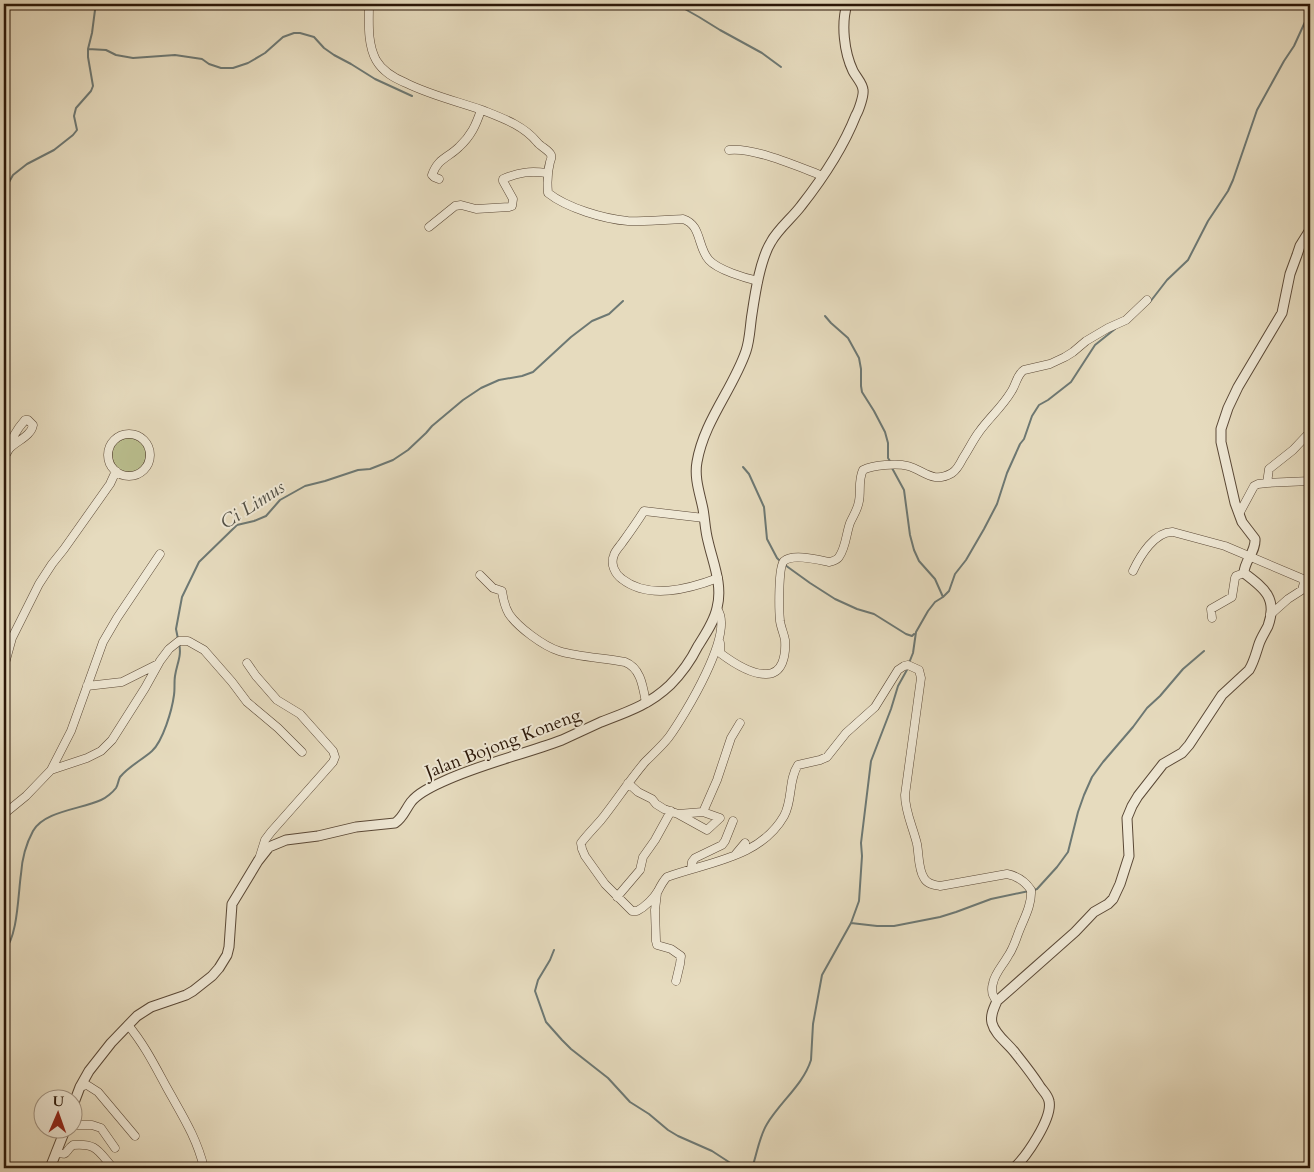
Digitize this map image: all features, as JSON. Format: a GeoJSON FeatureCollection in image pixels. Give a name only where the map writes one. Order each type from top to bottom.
{"type":"FeatureCollection","features":[{"type":"Feature","properties":{"kind":"street"},"geometry":{"type":"LineString","coordinates":[[369,4],[370,42],[375,58],[382,68],[397,79],[420,90],[510,120],[532,136],[552,158],[547,173],[548,193],[565,203],[607,217],[628,221],[683,219],[688,221],[696,229],[709,261],[738,276],[758,281]]}},
{"type":"Feature","properties":{"kind":"street"},"geometry":{"type":"LineString","coordinates":[[704,518],[644,511],[614,555],[613,565],[617,575],[627,583],[642,589],[661,591],[691,588],[718,578],[707,538],[704,518],[696,479],[697,460],[711,421],[745,354],[758,281],[769,244],[803,204],[823,176],[857,115],[863,93],[862,86],[851,65],[847,52],[844,28],[847,4]]}},
{"type":"Feature","properties":{"kind":"street"},"geometry":{"type":"LineString","coordinates":[[439,179],[434,178],[432,175],[436,167],[444,157],[463,143],[474,128],[481,110]]}},
{"type":"Feature","properties":{"kind":"street"},"geometry":{"type":"LineString","coordinates":[[729,150],[750,151],[823,176]]}},
{"type":"Feature","properties":{"kind":"street"},"geometry":{"type":"LineString","coordinates":[[429,227],[455,206],[461,205],[476,209],[512,206],[512,199],[504,180],[516,174],[532,171],[547,173]]}},
{"type":"Feature","properties":{"kind":"street"},"geometry":{"type":"LineString","coordinates":[[1244,573],[1245,565],[1255,539],[1242,522],[1233,494],[1221,442],[1223,422],[1238,387],[1284,307],[1290,274],[1300,246],[1310,230]]}},
{"type":"Feature","properties":{"kind":"street"},"geometry":{"type":"LineString","coordinates":[[717,609],[721,616],[720,653],[744,668],[761,674],[770,674],[778,671],[784,660],[785,645],[780,620],[780,568],[785,560],[790,558],[797,557],[829,562],[837,559],[844,546],[850,523],[858,507],[860,479],[863,470],[902,465],[938,478],[954,472],[978,433],[1008,398],[1021,372],[1050,364],[1066,357],[1086,341],[1126,320],[1147,300]]}},
{"type":"Feature","properties":{"kind":"street"},"geometry":{"type":"LineString","coordinates":[[1267,483],[1269,469],[1310,432]]}},
{"type":"Feature","properties":{"kind":"street"},"geometry":{"type":"LineString","coordinates":[[127,434],[141,438],[148,446],[150,456],[144,469],[130,476],[116,471],[110,464],[108,454],[114,440],[127,434]]}},
{"type":"Feature","properties":{"kind":"street"},"geometry":{"type":"LineString","coordinates":[[4,458],[10,448]]}},
{"type":"Feature","properties":{"kind":"street"},"geometry":{"type":"LineString","coordinates":[[4,663],[12,638],[39,584],[110,484],[116,471]]}},
{"type":"Feature","properties":{"kind":"street"},"geometry":{"type":"LineString","coordinates":[[1239,514],[1254,486],[1258,484],[1310,481]]}},
{"type":"Feature","properties":{"kind":"street"},"geometry":{"type":"LineString","coordinates":[[1133,571],[1139,558],[1149,545],[1167,531],[1225,546],[1308,580],[1302,590],[1288,599],[1270,615]]}},
{"type":"Feature","properties":{"kind":"street"},"geometry":{"type":"LineString","coordinates":[[4,814],[30,792],[51,770],[71,731],[103,642],[160,554]]}},
{"type":"Feature","properties":{"kind":"street"},"geometry":{"type":"LineString","coordinates":[[1014,1168],[1033,1144],[1047,1119],[1050,1103],[1030,1071],[992,1024],[992,1015],[997,1001],[1075,932],[1094,912],[1113,899],[1128,861],[1127,818],[1132,806],[1163,764],[1178,756],[1189,745],[1222,696],[1249,670],[1267,626],[1270,615],[1270,603],[1262,587],[1244,573]]}},
{"type":"Feature","properties":{"kind":"street"},"geometry":{"type":"LineString","coordinates":[[1212,618],[1210,609],[1232,597],[1236,576],[1244,573]]}},
{"type":"Feature","properties":{"kind":"street"},"geometry":{"type":"LineString","coordinates":[[480,575],[493,588],[502,591],[509,614],[545,644],[558,651],[630,664],[637,671],[646,703]]}},
{"type":"Feature","properties":{"kind":"street","name":"Jalan Bojong Koneng"},"geometry":{"type":"LineString","coordinates":[[79,1090],[93,1066],[111,1043],[144,1011],[193,991],[219,968],[227,955],[229,947],[232,904],[258,861],[269,847],[281,842],[356,827],[395,823],[400,820],[414,798],[441,783],[468,771],[562,739],[646,703],[669,686],[681,673],[707,632],[717,609],[718,578]]}},
{"type":"Feature","properties":{"kind":"street"},"geometry":{"type":"LineString","coordinates":[[720,638],[702,680],[668,738],[628,783],[581,843],[585,856],[605,884],[632,910],[637,911],[646,905],[657,893],[667,877],[734,857],[754,846],[770,834],[785,813],[790,799],[793,775],[798,765],[827,757],[846,733],[875,707],[898,670],[910,665],[920,672],[921,678],[905,805],[917,843],[923,877],[927,882],[940,886],[1007,874],[1022,880],[1031,890],[1029,907],[1015,944],[994,978],[992,994],[997,1001]]}},
{"type":"Feature","properties":{"kind":"street"},"geometry":{"type":"LineString","coordinates":[[51,770],[87,758],[100,751],[112,740],[158,664],[169,649],[179,641],[188,641],[204,650],[248,702],[302,752]]}},
{"type":"Feature","properties":{"kind":"street"},"geometry":{"type":"LineString","coordinates":[[88,686],[122,682],[158,664]]}},
{"type":"Feature","properties":{"kind":"street"},"geometry":{"type":"LineString","coordinates":[[247,664],[277,700],[300,714],[334,751],[335,757],[333,762],[265,840],[258,861]]}},
{"type":"Feature","properties":{"kind":"street"},"geometry":{"type":"LineString","coordinates":[[704,812],[731,738],[740,723]]}},
{"type":"Feature","properties":{"kind":"street"},"geometry":{"type":"LineString","coordinates":[[628,783],[664,809],[675,812],[707,830],[720,818],[704,812],[675,812]]}},
{"type":"Feature","properties":{"kind":"street"},"geometry":{"type":"LineString","coordinates":[[617,897],[640,870],[643,857],[675,812]]}},
{"type":"Feature","properties":{"kind":"street"},"geometry":{"type":"LineString","coordinates":[[691,869],[695,858],[722,845],[733,821]]}},
{"type":"Feature","properties":{"kind":"street"},"geometry":{"type":"LineString","coordinates":[[734,857],[745,843]]}},
{"type":"Feature","properties":{"kind":"street"},"geometry":{"type":"LineString","coordinates":[[657,893],[655,910],[656,941],[657,945],[671,949],[681,956],[676,981]]}},
{"type":"Feature","properties":{"kind":"street"},"geometry":{"type":"LineString","coordinates":[[128,1025],[145,1048],[192,1133],[200,1151],[204,1168]]}},
{"type":"Feature","properties":{"kind":"street"},"geometry":{"type":"LineString","coordinates":[[80,1087],[87,1086],[98,1092],[135,1136]]}},
{"type":"Feature","properties":{"kind":"street"},"geometry":{"type":"LineString","coordinates":[[82,1125],[92,1125],[101,1128],[115,1148]]}},
{"type":"Feature","properties":{"kind":"street"},"geometry":{"type":"LineString","coordinates":[[50,1168],[61,1140]]}},
{"type":"Feature","properties":{"kind":"street"},"geometry":{"type":"LineString","coordinates":[[56,1152],[64,1155],[73,1145],[91,1146],[96,1148],[113,1168]]}},
{"type":"Feature","properties":{"kind":"green space"},"geometry":{"type":"Polygon","coordinates":[[[129,438],[141,443],[146,455],[141,467],[129,472],[117,467],[112,455],[117,443],[129,438]]]}},
{"type":"Feature","properties":{"kind":"waterway"},"geometry":{"type":"LineString","coordinates":[[4,191],[13,175],[27,164],[54,150],[77,130],[74,116],[76,108],[93,86],[88,49],[95,10],[99,4]]}},
{"type":"Feature","properties":{"kind":"waterway"},"geometry":{"type":"LineString","coordinates":[[676,4],[762,53],[781,67]]}},
{"type":"Feature","properties":{"kind":"waterway"},"geometry":{"type":"LineString","coordinates":[[1150,302],[1167,280],[1188,260],[1208,221],[1228,191],[1257,110],[1294,46],[1310,11]]}},
{"type":"Feature","properties":{"kind":"waterway"},"geometry":{"type":"LineString","coordinates":[[88,49],[106,50],[116,55],[133,58],[175,55],[202,59],[209,64],[221,68],[233,68],[248,63],[265,53],[283,37],[300,33],[314,37],[334,55],[375,79],[412,96]]}},
{"type":"Feature","properties":{"kind":"waterway","name":"Ci Limus"},"geometry":{"type":"LineString","coordinates":[[178,639],[176,629],[182,597],[199,562],[237,525],[266,516],[280,500],[305,486],[358,470],[370,469],[393,460],[408,450],[432,426],[463,400],[481,388],[499,380],[533,372],[571,337],[592,321],[609,314],[623,301]]}},
{"type":"Feature","properties":{"kind":"waterway"},"geometry":{"type":"LineString","coordinates":[[825,316],[848,338],[859,358],[862,392],[885,432],[890,461]]}},
{"type":"Feature","properties":{"kind":"waterway"},"geometry":{"type":"LineString","coordinates":[[909,663],[913,653],[916,632],[935,602],[949,591],[955,574],[966,560],[997,504],[1007,473],[1024,439],[1032,416],[1039,405],[1071,382],[1095,345],[1115,329]]}},
{"type":"Feature","properties":{"kind":"waterway"},"geometry":{"type":"LineString","coordinates":[[743,467],[749,474],[764,507],[767,539],[781,562]]}},
{"type":"Feature","properties":{"kind":"waterway"},"geometry":{"type":"LineString","coordinates":[[892,468],[904,490],[914,550],[919,561],[935,579],[943,597]]}},
{"type":"Feature","properties":{"kind":"waterway"},"geometry":{"type":"LineString","coordinates":[[785,565],[835,599],[874,614],[906,634],[912,636],[914,634]]}},
{"type":"Feature","properties":{"kind":"waterway","name":"Ci Limus"},"geometry":{"type":"LineString","coordinates":[[4,951],[9,944],[15,926],[22,863],[26,846],[33,831],[38,824],[54,815],[105,798],[116,788],[120,777],[156,746],[166,725],[173,701],[175,676],[180,656],[179,643]]}},
{"type":"Feature","properties":{"kind":"waterway"},"geometry":{"type":"LineString","coordinates":[[1034,890],[1057,867],[1068,852],[1078,812],[1092,777],[1147,708],[1183,669],[1204,651]]}},
{"type":"Feature","properties":{"kind":"waterway"},"geometry":{"type":"LineString","coordinates":[[752,1168],[764,1129],[803,1077],[811,1060],[813,1024],[822,975],[851,923],[859,901],[861,843],[871,761],[898,686],[908,668]]}},
{"type":"Feature","properties":{"kind":"waterway"},"geometry":{"type":"LineString","coordinates":[[851,923],[894,926],[940,917],[991,899],[1029,891]]}},
{"type":"Feature","properties":{"kind":"waterway"},"geometry":{"type":"LineString","coordinates":[[554,950],[538,980],[535,991],[546,1022],[571,1049],[608,1078],[630,1102],[678,1136],[712,1151],[732,1164],[743,1168]]}}]}
